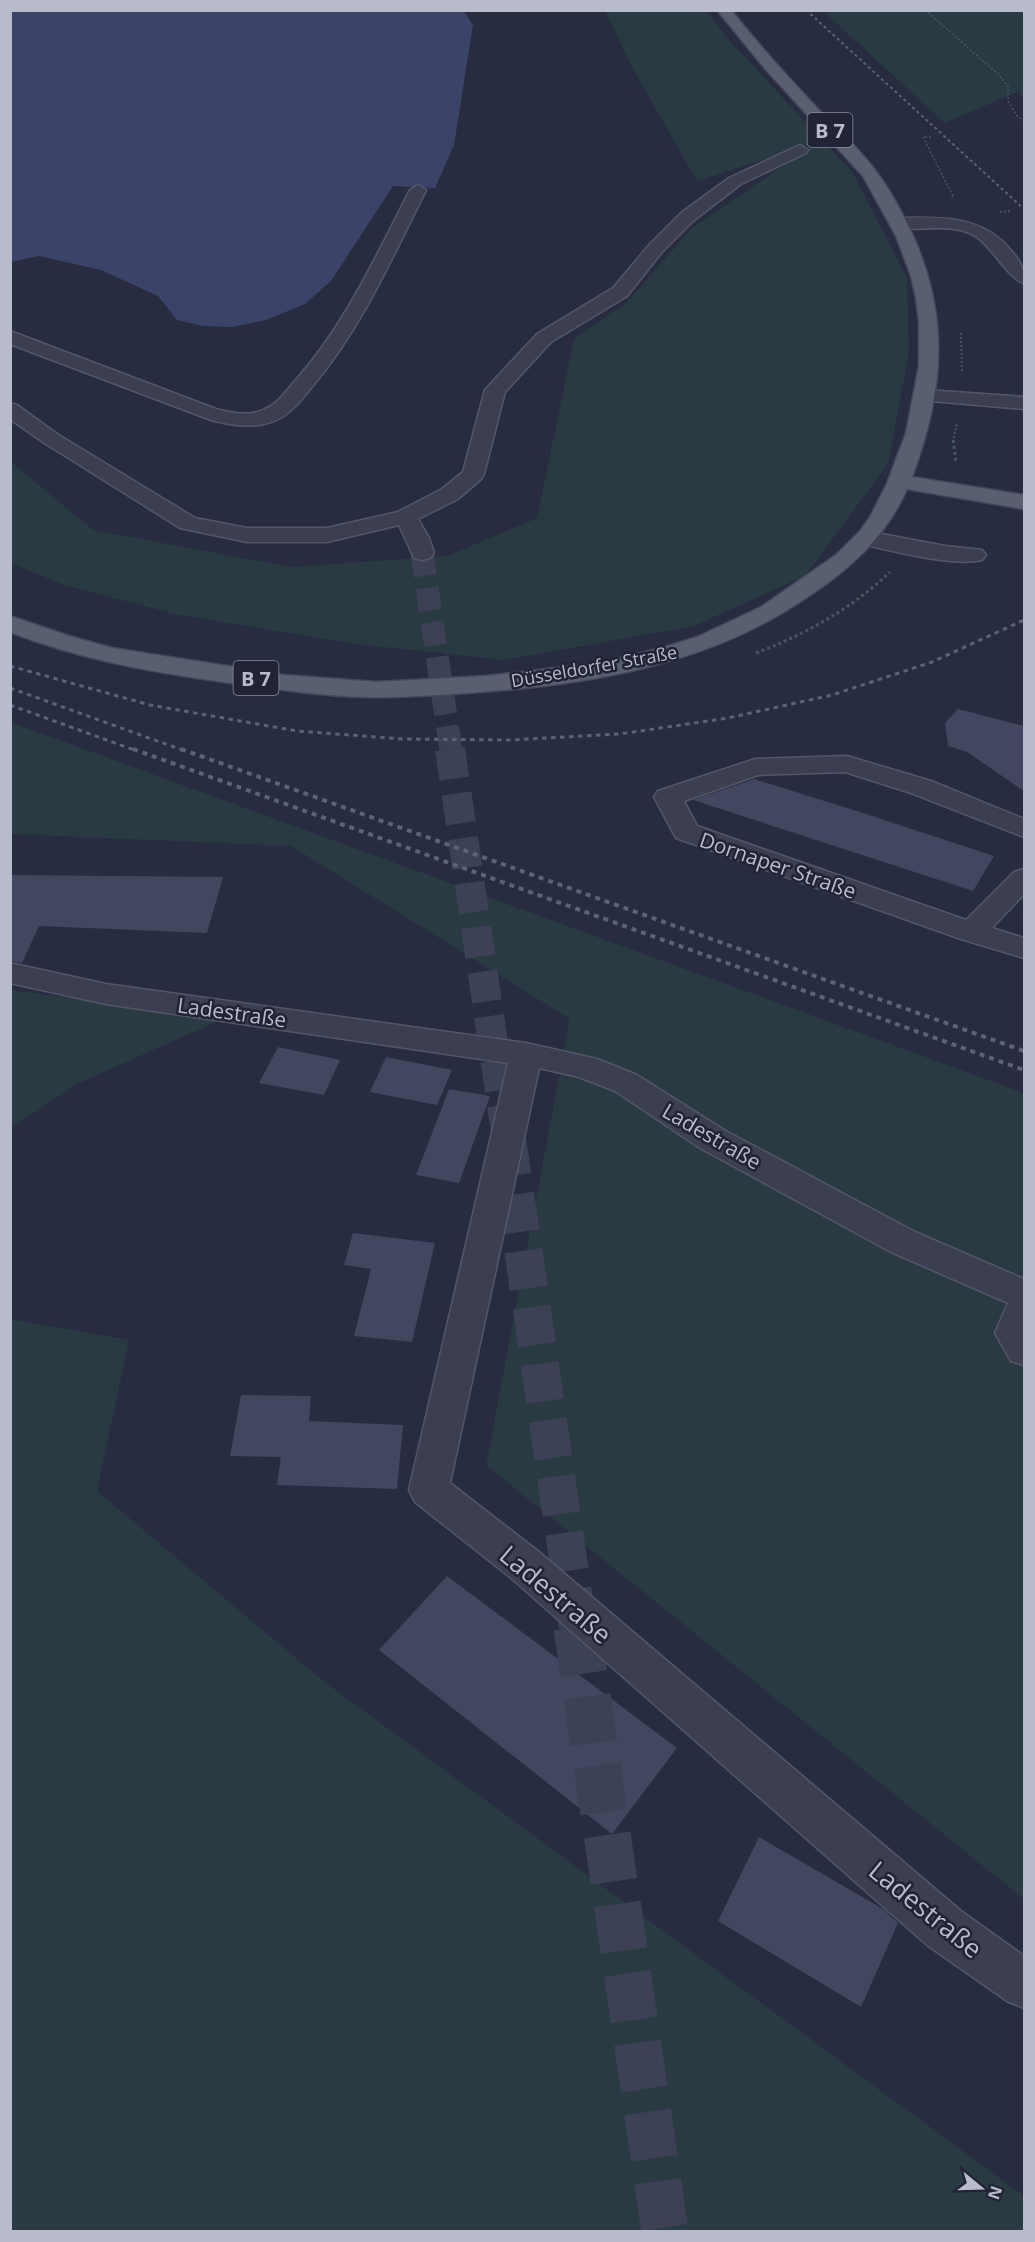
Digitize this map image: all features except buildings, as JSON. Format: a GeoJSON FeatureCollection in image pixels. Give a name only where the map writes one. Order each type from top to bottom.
{"type":"FeatureCollection","features":[{"type":"Feature","properties":{"kind":"main road","name":"Düsseldorfer Straße"},"geometry":{"type":"LineString","coordinates":[[10,623],[131,661],[295,683],[353,689],[391,689],[501,683],[625,663],[686,649],[737,629],[813,584],[866,538],[899,481],[917,434],[926,396],[930,353],[929,314],[920,278],[898,223],[868,171],[751,45],[723,10]]}},
{"type":"Feature","properties":{"kind":"main road"},"geometry":{"type":"LineString","coordinates":[[899,481],[1024,502]]}},
{"type":"Feature","properties":{"kind":"street"},"geometry":{"type":"LineString","coordinates":[[10,409],[50,438],[188,523],[247,535],[327,535],[405,517],[450,494],[473,474],[495,390],[544,338],[620,292],[656,248],[687,217],[735,181],[800,150]]}},
{"type":"Feature","properties":{"kind":"street"},"geometry":{"type":"LineString","coordinates":[[10,337],[201,411],[229,419],[257,419],[274,413],[316,371],[354,313],[418,190]]}},
{"type":"Feature","properties":{"kind":"street"},"geometry":{"type":"LineString","coordinates":[[898,223],[946,224],[978,232],[989,238],[1024,278]]}},
{"type":"Feature","properties":{"kind":"street"},"geometry":{"type":"LineString","coordinates":[[926,396],[1024,403]]}},
{"type":"Feature","properties":{"kind":"street"},"geometry":{"type":"LineString","coordinates":[[405,517],[418,538],[422,553]]}},
{"type":"Feature","properties":{"kind":"street"},"geometry":{"type":"LineString","coordinates":[[866,538],[974,555]]}},
{"type":"Feature","properties":{"kind":"street","name":"Dornaper Straße"},"geometry":{"type":"LineString","coordinates":[[1024,829],[921,787],[847,764],[755,767],[668,797],[686,832],[971,932],[1024,948]]}},
{"type":"Feature","properties":{"kind":"street"},"geometry":{"type":"LineString","coordinates":[[971,932],[1024,878]]}},
{"type":"Feature","properties":{"kind":"street","name":"Ladestraße"},"geometry":{"type":"LineString","coordinates":[[10,973],[106,994],[526,1054],[586,1066],[626,1083],[712,1138],[893,1237],[1024,1294]]}},
{"type":"Feature","properties":{"kind":"street","name":"Ladestraße"},"geometry":{"type":"LineString","coordinates":[[526,1054],[429,1490],[525,1565],[944,1928],[1024,1984]]}},
{"type":"Feature","properties":{"kind":"street"},"geometry":{"type":"LineString","coordinates":[[1024,1307],[1013,1334],[1024,1350]]}},
{"type":"Feature","properties":{"kind":"path"},"geometry":{"type":"LineString","coordinates":[[925,10],[998,74],[1008,86],[1008,101],[1012,109],[1024,121]]}},
{"type":"Feature","properties":{"kind":"path"},"geometry":{"type":"LineString","coordinates":[[931,137],[923,137],[955,201]]}},
{"type":"Feature","properties":{"kind":"shaded area"},"geometry":{"type":"Polygon","coordinates":[[[605,11],[706,11],[731,42],[853,173],[907,278],[909,352],[888,464],[805,576],[694,626],[504,660],[356,644],[179,615],[64,585],[11,563],[10,461],[93,530],[291,567],[447,556],[537,518],[574,339],[626,303],[692,228],[819,142],[697,181],[633,69],[605,11]]]}},
{"type":"Feature","properties":{"kind":"shaded area"},"geometry":{"type":"Polygon","coordinates":[[[823,11],[1024,11],[1024,97],[1017,92],[945,123],[823,11]]]}},
{"type":"Feature","properties":{"kind":"shaded area"},"geometry":{"type":"Polygon","coordinates":[[[10,722],[1024,1093],[1024,1899],[486,1465],[570,1019],[291,846],[11,834],[10,722]]]}},
{"type":"Feature","properties":{"kind":"shaded area"},"geometry":{"type":"Polygon","coordinates":[[[11,990],[225,1018],[77,1084],[11,1128],[11,990]]]}},
{"type":"Feature","properties":{"kind":"shaded area"},"geometry":{"type":"Polygon","coordinates":[[[10,1319],[129,1340],[97,1491],[322,1680],[1024,2196],[1024,2231],[11,2231],[10,1319]]]}},
{"type":"Feature","properties":{"kind":"water"},"geometry":{"type":"Polygon","coordinates":[[[463,10],[473,25],[454,145],[435,188],[393,186],[331,281],[305,304],[266,320],[232,327],[203,326],[177,320],[158,296],[101,270],[39,256],[11,262],[11,11],[463,10]]]}},
{"type":"Feature","properties":{"kind":"tunnel"},"geometry":{"type":"LineString","coordinates":[[422,553],[451,751]]}},
{"type":"Feature","properties":{"kind":"tunnel"},"geometry":{"type":"LineString","coordinates":[[450,749],[507,1139]]}},
{"type":"Feature","properties":{"kind":"tunnel"},"geometry":{"type":"LineString","coordinates":[[507,1138],[578,1628]]}},
{"type":"Feature","properties":{"kind":"tunnel"},"geometry":{"type":"LineString","coordinates":[[577,1627],[665,2232]]}},
{"type":"Feature","properties":{"kind":"railway"},"geometry":{"type":"LineString","coordinates":[[806,10],[1024,209]]}},
{"type":"Feature","properties":{"kind":"railway"},"geometry":{"type":"LineString","coordinates":[[10,666],[150,705],[297,731],[403,739],[511,740],[620,734],[728,718],[832,695],[932,662],[1024,620]]}},
{"type":"Feature","properties":{"kind":"railway"},"geometry":{"type":"LineString","coordinates":[[10,688],[185,751]]}},
{"type":"Feature","properties":{"kind":"railway"},"geometry":{"type":"LineString","coordinates":[[10,705],[137,751]]}},
{"type":"Feature","properties":{"kind":"railway"},"geometry":{"type":"LineString","coordinates":[[133,749],[1024,1070]]}},
{"type":"Feature","properties":{"kind":"railway"},"geometry":{"type":"LineString","coordinates":[[181,749],[1024,1051]]}}]}
